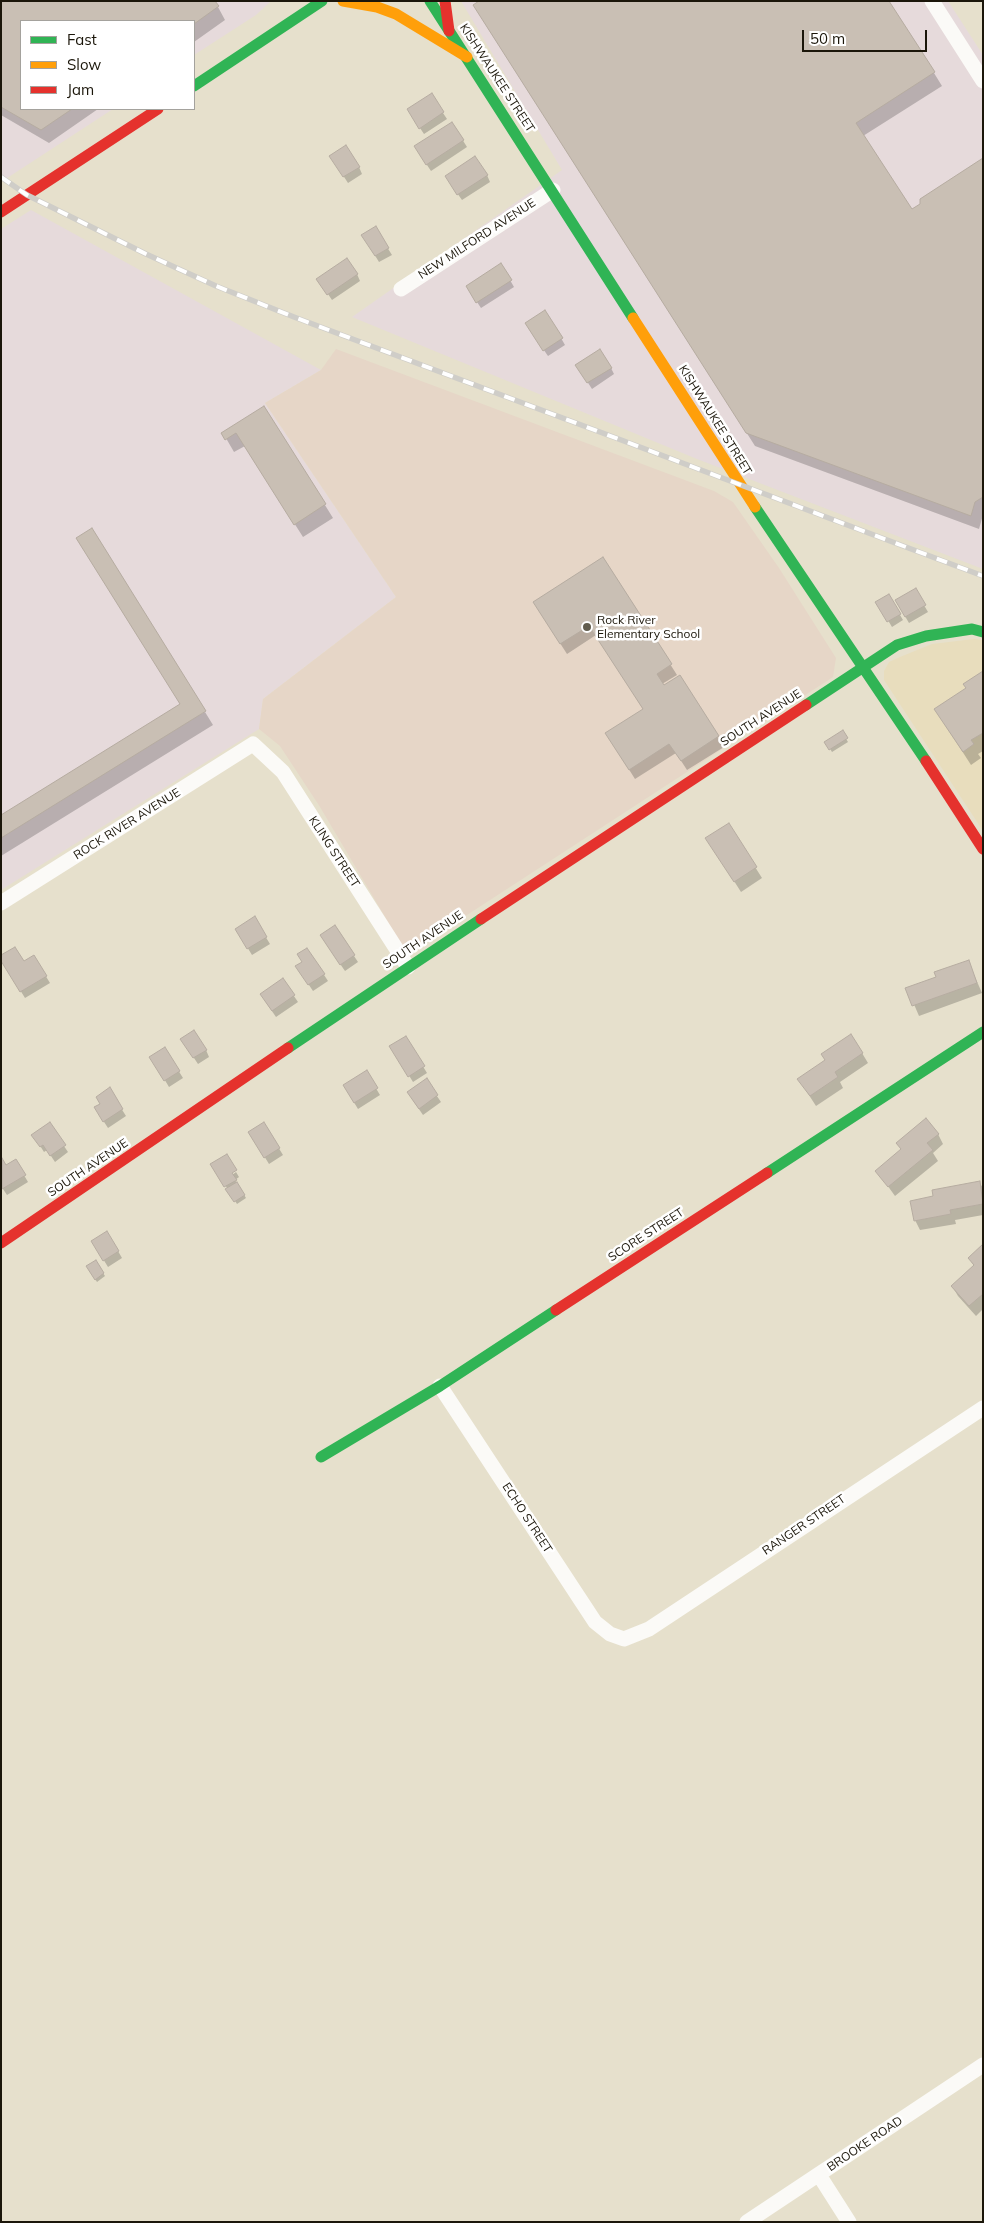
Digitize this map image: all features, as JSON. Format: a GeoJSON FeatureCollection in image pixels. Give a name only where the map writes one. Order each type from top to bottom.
{"type":"FeatureCollection","features":[{"type":"Feature","properties":{"kind":"street"},"geometry":{"type":"LineString","coordinates":[[298,17],[301,1]]}},
{"type":"Feature","properties":{"kind":"street"},"geometry":{"type":"LineString","coordinates":[[195,85],[322,1]]}},
{"type":"Feature","properties":{"kind":"street"},"geometry":{"type":"LineString","coordinates":[[343,1],[377,7],[396,14],[467,57]]}},
{"type":"Feature","properties":{"kind":"street","name":"KISHWAUKEE STREET"},"geometry":{"type":"LineString","coordinates":[[430,1],[740,484],[864,667],[983,849]]}},
{"type":"Feature","properties":{"kind":"street"},"geometry":{"type":"LineString","coordinates":[[445,1],[449,31]]}},
{"type":"Feature","properties":{"kind":"street"},"geometry":{"type":"LineString","coordinates":[[932,1],[983,80]]}},
{"type":"Feature","properties":{"kind":"street"},"geometry":{"type":"LineString","coordinates":[[1,212],[156,110]]}},
{"type":"Feature","properties":{"kind":"street","name":"NEW MILFORD AVENUE"},"geometry":{"type":"LineString","coordinates":[[402,289],[553,190]]}},
{"type":"Feature","properties":{"kind":"street","name":"SOUTH AVENUE"},"geometry":{"type":"LineString","coordinates":[[1,1243],[408,967],[897,646],[926,636],[972,629],[983,632]]}},
{"type":"Feature","properties":{"kind":"street","name":"KLING STREET"},"geometry":{"type":"LineString","coordinates":[[253,744],[283,772],[408,967]]}},
{"type":"Feature","properties":{"kind":"street","name":"ROCK RIVER AVENUE"},"geometry":{"type":"LineString","coordinates":[[1,903],[253,744]]}},
{"type":"Feature","properties":{"kind":"street","name":"SCORE STREET"},"geometry":{"type":"LineString","coordinates":[[321,1457],[440,1386],[983,1032]]}},
{"type":"Feature","properties":{"kind":"street","name":"ECHO STREET"},"geometry":{"type":"LineString","coordinates":[[440,1386],[595,1622],[610,1634],[624,1639]]}},
{"type":"Feature","properties":{"kind":"street","name":"RANGER STREET"},"geometry":{"type":"LineString","coordinates":[[624,1639],[649,1629],[983,1408]]}},
{"type":"Feature","properties":{"kind":"street","name":"BROOKE ROAD"},"geometry":{"type":"LineString","coordinates":[[748,2222],[983,2065]]}},
{"type":"Feature","properties":{"kind":"street"},"geometry":{"type":"LineString","coordinates":[[818,2175],[849,2222]]}},
{"type":"Feature","properties":{"kind":"shaded area"},"geometry":{"type":"Polygon","coordinates":[[[1,1],[271,1],[256,15],[195,54],[195,20],[20,20],[20,110],[111,110],[1,182],[1,1]]]}},
{"type":"Feature","properties":{"kind":"shaded area"},"geometry":{"type":"Polygon","coordinates":[[[461,1],[948,1],[983,55],[983,569],[697,459],[352,317],[562,170],[461,1]]]}},
{"type":"Feature","properties":{"kind":"shaded area"},"geometry":{"type":"Polygon","coordinates":[[[31,210],[321,370],[265,403],[396,597],[263,699],[259,729],[1,890],[1,229],[31,210]]]}},
{"type":"Feature","properties":{"kind":"shaded area","name":"Rock River Elementary School"},"geometry":{"type":"Polygon","coordinates":[[[336,349],[714,491],[733,502],[779,568],[836,658],[833,677],[407,954],[320,807],[280,746],[259,729],[263,699],[396,597],[265,403],[321,370],[336,349]]]}},
{"type":"Feature","properties":{"kind":"shaded area"},"geometry":{"type":"Polygon","coordinates":[[[974,639],[983,640],[983,831],[884,680],[884,671],[889,662],[932,644],[974,639]]]}},
{"type":"Feature","properties":{"kind":"building"},"geometry":{"type":"Polygon","coordinates":[[[1,1],[215,1],[219,6],[195,23],[195,20],[20,20],[20,110],[71,110],[41,130],[1,107],[1,1]]]}},
{"type":"Feature","properties":{"kind":"building"},"geometry":{"type":"Polygon","coordinates":[[[479,1],[889,1],[935,72],[856,123],[912,209],[920,204],[920,199],[983,158],[983,497],[975,502],[971,516],[746,433],[473,5],[479,1]]]}},
{"type":"Feature","properties":{"kind":"building"},"geometry":{"type":"Polygon","coordinates":[[[432,93],[444,112],[419,129],[407,109],[432,93]]]}},
{"type":"Feature","properties":{"kind":"building"},"geometry":{"type":"Polygon","coordinates":[[[452,122],[464,140],[426,165],[414,146],[452,122]]]}},
{"type":"Feature","properties":{"kind":"building"},"geometry":{"type":"Polygon","coordinates":[[[346,145],[360,167],[343,177],[329,156],[346,145]]]}},
{"type":"Feature","properties":{"kind":"building"},"geometry":{"type":"Polygon","coordinates":[[[475,156],[488,175],[457,195],[445,176],[475,156]]]}},
{"type":"Feature","properties":{"kind":"building"},"geometry":{"type":"Polygon","coordinates":[[[376,226],[389,248],[375,256],[361,235],[376,226]]]}},
{"type":"Feature","properties":{"kind":"building"},"geometry":{"type":"Polygon","coordinates":[[[347,258],[358,274],[327,295],[316,279],[347,258]]]}},
{"type":"Feature","properties":{"kind":"building"},"geometry":{"type":"Polygon","coordinates":[[[501,263],[512,280],[476,303],[466,286],[501,263]]]}},
{"type":"Feature","properties":{"kind":"building"},"geometry":{"type":"Polygon","coordinates":[[[545,310],[563,338],[543,351],[525,323],[545,310]]]}},
{"type":"Feature","properties":{"kind":"building"},"geometry":{"type":"Polygon","coordinates":[[[600,349],[612,368],[587,383],[575,365],[600,349]]]}},
{"type":"Feature","properties":{"kind":"building"},"geometry":{"type":"Polygon","coordinates":[[[264,406],[326,504],[294,525],[236,433],[225,440],[221,433],[264,406]]]}},
{"type":"Feature","properties":{"kind":"building"},"geometry":{"type":"Polygon","coordinates":[[[92,528],[206,711],[1,838],[1,815],[180,704],[76,538],[92,528]]]}},
{"type":"Feature","properties":{"kind":"building"},"geometry":{"type":"Polygon","coordinates":[[[603,557],[672,664],[657,674],[664,685],[680,675],[719,736],[681,761],[669,744],[629,770],[605,733],[643,709],[589,626],[560,644],[533,602],[603,557]]]}},
{"type":"Feature","properties":{"kind":"building"},"geometry":{"type":"Polygon","coordinates":[[[916,588],[926,605],[905,617],[895,600],[916,588]]]}},
{"type":"Feature","properties":{"kind":"building"},"geometry":{"type":"Polygon","coordinates":[[[889,594],[901,614],[887,622],[875,602],[889,594]]]}},
{"type":"Feature","properties":{"kind":"building"},"geometry":{"type":"Polygon","coordinates":[[[983,671],[983,733],[971,740],[974,744],[963,752],[934,709],[966,688],[963,684],[983,671]]]}},
{"type":"Feature","properties":{"kind":"building"},"geometry":{"type":"Polygon","coordinates":[[[843,730],[848,738],[829,750],[824,742],[843,730]]]}},
{"type":"Feature","properties":{"kind":"building"},"geometry":{"type":"Polygon","coordinates":[[[729,823],[757,867],[734,882],[705,838],[729,823]]]}},
{"type":"Feature","properties":{"kind":"building"},"geometry":{"type":"Polygon","coordinates":[[[255,916],[267,937],[247,949],[235,929],[255,916]]]}},
{"type":"Feature","properties":{"kind":"building"},"geometry":{"type":"Polygon","coordinates":[[[335,925],[355,955],[340,965],[320,935],[335,925]]]}},
{"type":"Feature","properties":{"kind":"building"},"geometry":{"type":"Polygon","coordinates":[[[15,947],[24,961],[34,955],[47,976],[20,992],[1,961],[1,955],[15,947]]]}},
{"type":"Feature","properties":{"kind":"building"},"geometry":{"type":"Polygon","coordinates":[[[307,948],[325,974],[308,985],[295,966],[302,962],[297,954],[307,948]]]}},
{"type":"Feature","properties":{"kind":"building"},"geometry":{"type":"Polygon","coordinates":[[[969,960],[977,983],[912,1006],[905,988],[936,977],[934,972],[969,960]]]}},
{"type":"Feature","properties":{"kind":"building"},"geometry":{"type":"Polygon","coordinates":[[[283,978],[295,995],[272,1011],[260,994],[283,978]]]}},
{"type":"Feature","properties":{"kind":"building"},"geometry":{"type":"Polygon","coordinates":[[[194,1030],[207,1050],[193,1058],[180,1039],[194,1030]]]}},
{"type":"Feature","properties":{"kind":"building"},"geometry":{"type":"Polygon","coordinates":[[[851,1034],[863,1053],[835,1072],[838,1077],[810,1096],[797,1079],[825,1060],[821,1054],[851,1034]]]}},
{"type":"Feature","properties":{"kind":"building"},"geometry":{"type":"Polygon","coordinates":[[[406,1036],[425,1066],[408,1077],[389,1046],[406,1036]]]}},
{"type":"Feature","properties":{"kind":"building"},"geometry":{"type":"Polygon","coordinates":[[[165,1047],[180,1071],[164,1081],[149,1057],[165,1047]]]}},
{"type":"Feature","properties":{"kind":"building"},"geometry":{"type":"Polygon","coordinates":[[[367,1070],[378,1088],[354,1103],[343,1085],[367,1070]]]}},
{"type":"Feature","properties":{"kind":"building"},"geometry":{"type":"Polygon","coordinates":[[[427,1078],[438,1095],[419,1109],[407,1092],[427,1078]]]}},
{"type":"Feature","properties":{"kind":"building"},"geometry":{"type":"Polygon","coordinates":[[[110,1087],[123,1109],[103,1122],[94,1107],[100,1104],[96,1097],[110,1087]]]}},
{"type":"Feature","properties":{"kind":"building"},"geometry":{"type":"Polygon","coordinates":[[[926,1118],[939,1134],[927,1143],[933,1150],[888,1187],[875,1171],[901,1149],[896,1143],[926,1118]]]}},
{"type":"Feature","properties":{"kind":"building"},"geometry":{"type":"Polygon","coordinates":[[[50,1122],[66,1145],[50,1156],[43,1145],[40,1147],[31,1135],[50,1122]]]}},
{"type":"Feature","properties":{"kind":"building"},"geometry":{"type":"Polygon","coordinates":[[[264,1122],[280,1148],[264,1158],[248,1132],[264,1122]]]}},
{"type":"Feature","properties":{"kind":"building"},"geometry":{"type":"Polygon","coordinates":[[[227,1154],[237,1170],[232,1173],[237,1180],[224,1187],[210,1164],[227,1154]]]}},
{"type":"Feature","properties":{"kind":"building"},"geometry":{"type":"Polygon","coordinates":[[[2,1158],[6,1165],[16,1159],[26,1175],[2,1189],[2,1158]]]}},
{"type":"Feature","properties":{"kind":"building"},"geometry":{"type":"Polygon","coordinates":[[[980,1181],[983,1204],[950,1210],[951,1214],[914,1221],[910,1201],[933,1196],[932,1190],[980,1181]]]}},
{"type":"Feature","properties":{"kind":"building"},"geometry":{"type":"Polygon","coordinates":[[[237,1182],[245,1195],[234,1202],[225,1189],[237,1182]]]}},
{"type":"Feature","properties":{"kind":"building"},"geometry":{"type":"Polygon","coordinates":[[[107,1231],[119,1251],[103,1261],[91,1241],[107,1231]]]}},
{"type":"Feature","properties":{"kind":"building"},"geometry":{"type":"Polygon","coordinates":[[[983,1244],[983,1294],[969,1306],[951,1286],[974,1265],[968,1258],[983,1244]]]}},
{"type":"Feature","properties":{"kind":"building"},"geometry":{"type":"Polygon","coordinates":[[[96,1260],[104,1273],[95,1280],[86,1266],[96,1260]]]}},
{"type":"Feature","properties":{"kind":"railway"},"geometry":{"type":"LineString","coordinates":[[1,177],[27,195],[146,254],[216,286],[983,576]]}},
{"type":"Feature","properties":{"kind":"traffic: fast"},"geometry":{"type":"LineString","coordinates":[[195,85],[322,1]]}},
{"type":"Feature","properties":{"kind":"traffic: fast"},"geometry":{"type":"LineString","coordinates":[[430,1],[633,318]]}},
{"type":"Feature","properties":{"kind":"traffic: fast"},"geometry":{"type":"LineString","coordinates":[[755,507],[926,761]]}},
{"type":"Feature","properties":{"kind":"traffic: fast"},"geometry":{"type":"LineString","coordinates":[[806,705],[897,645],[926,636],[972,629],[983,632]]}},
{"type":"Feature","properties":{"kind":"traffic: fast"},"geometry":{"type":"LineString","coordinates":[[288,1048],[481,919]]}},
{"type":"Feature","properties":{"kind":"traffic: fast"},"geometry":{"type":"LineString","coordinates":[[767,1173],[983,1032]]}},
{"type":"Feature","properties":{"kind":"traffic: fast"},"geometry":{"type":"LineString","coordinates":[[321,1457],[440,1386],[556,1310]]}},
{"type":"Feature","properties":{"kind":"traffic: slow"},"geometry":{"type":"LineString","coordinates":[[343,1],[377,7],[396,14],[467,57]]}},
{"type":"Feature","properties":{"kind":"traffic: slow"},"geometry":{"type":"LineString","coordinates":[[633,318],[755,507]]}},
{"type":"Feature","properties":{"kind":"traffic: jam"},"geometry":{"type":"LineString","coordinates":[[445,1],[449,31]]}},
{"type":"Feature","properties":{"kind":"traffic: jam"},"geometry":{"type":"LineString","coordinates":[[1,212],[156,110]]}},
{"type":"Feature","properties":{"kind":"traffic: jam"},"geometry":{"type":"LineString","coordinates":[[481,919],[806,705]]}},
{"type":"Feature","properties":{"kind":"traffic: jam"},"geometry":{"type":"LineString","coordinates":[[926,761],[983,849]]}},
{"type":"Feature","properties":{"kind":"traffic: jam"},"geometry":{"type":"LineString","coordinates":[[1,1243],[288,1048]]}},
{"type":"Feature","properties":{"kind":"traffic: jam"},"geometry":{"type":"LineString","coordinates":[[556,1310],[767,1173]]}},
{"type":"Feature","properties":{"kind":"place","name":"Rock River Elementary School"},"geometry":{"type":"Point","coordinates":[587,627]}}]}
